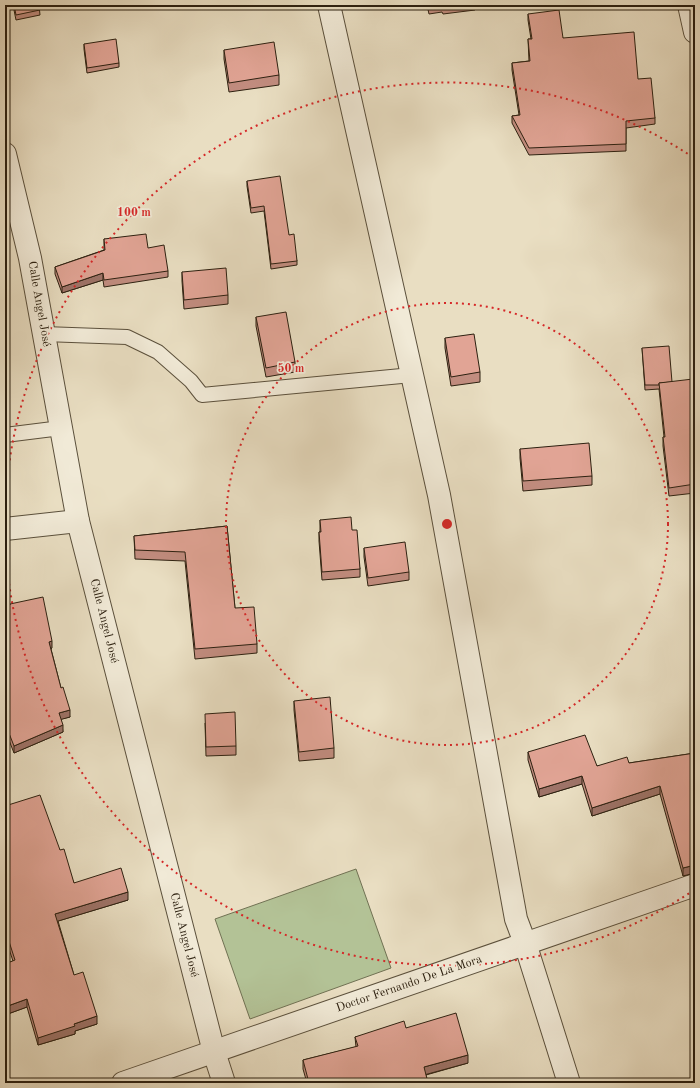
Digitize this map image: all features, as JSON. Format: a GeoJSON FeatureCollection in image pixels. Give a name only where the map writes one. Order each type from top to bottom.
{"type":"FeatureCollection","features":[{"type":"Feature","properties":{"kind":"street"},"geometry":{"type":"LineString","coordinates":[[329,5],[441,503],[516,919],[569,1083]]}},
{"type":"Feature","properties":{"kind":"street"},"geometry":{"type":"LineString","coordinates":[[689,5],[695,32]]}},
{"type":"Feature","properties":{"kind":"street","name":"Calle Angel José"},"geometry":{"type":"LineString","coordinates":[[5,154],[30,258],[78,521],[214,1052],[224,1083]]}},
{"type":"Feature","properties":{"kind":"street"},"geometry":{"type":"LineString","coordinates":[[5,528],[78,521]]}},
{"type":"Feature","properties":{"kind":"street","name":"Doctor Fernando De La Mora"},"geometry":{"type":"LineString","coordinates":[[123,1083],[695,884]]}},
{"type":"Feature","properties":{"kind":"lane"},"geometry":{"type":"LineString","coordinates":[[44,334],[127,337],[158,352],[191,381],[202,395],[412,375]]}},
{"type":"Feature","properties":{"kind":"lane"},"geometry":{"type":"LineString","coordinates":[[5,435],[61,428]]}},
{"type":"Feature","properties":{"kind":"green space"},"geometry":{"type":"Polygon","coordinates":[[[356,869],[391,968],[250,1019],[215,919],[356,869]]]}},
{"type":"Feature","properties":{"kind":"building"},"geometry":{"type":"Polygon","coordinates":[[[14,5],[39,5],[40,10],[16,15],[14,5]]]}},
{"type":"Feature","properties":{"kind":"building"},"geometry":{"type":"Polygon","coordinates":[[[442,5],[459,5],[443,7],[442,5]]]}},
{"type":"Feature","properties":{"kind":"building"},"geometry":{"type":"Polygon","coordinates":[[[559,10],[563,38],[634,32],[638,79],[651,78],[655,118],[626,121],[626,144],[529,148],[512,116],[520,115],[512,63],[530,61],[528,39],[532,39],[528,14],[559,10]]]}},
{"type":"Feature","properties":{"kind":"building"},"geometry":{"type":"Polygon","coordinates":[[[116,39],[119,63],[87,68],[84,44],[116,39]]]}},
{"type":"Feature","properties":{"kind":"building"},"geometry":{"type":"Polygon","coordinates":[[[274,42],[279,75],[229,83],[224,50],[274,42]]]}},
{"type":"Feature","properties":{"kind":"building"},"geometry":{"type":"Polygon","coordinates":[[[280,176],[289,235],[294,234],[297,261],[271,264],[264,206],[251,208],[247,181],[280,176]]]}},
{"type":"Feature","properties":{"kind":"building"},"geometry":{"type":"Polygon","coordinates":[[[146,234],[148,248],[164,245],[168,271],[104,280],[103,273],[62,287],[55,267],[105,250],[104,239],[146,234]]]}},
{"type":"Feature","properties":{"kind":"building"},"geometry":{"type":"Polygon","coordinates":[[[226,268],[228,295],[184,300],[182,272],[226,268]]]}},
{"type":"Feature","properties":{"kind":"building"},"geometry":{"type":"Polygon","coordinates":[[[286,312],[295,362],[266,368],[256,317],[286,312]]]}},
{"type":"Feature","properties":{"kind":"building"},"geometry":{"type":"Polygon","coordinates":[[[474,334],[480,372],[451,377],[445,338],[474,334]]]}},
{"type":"Feature","properties":{"kind":"building"},"geometry":{"type":"Polygon","coordinates":[[[669,346],[672,382],[659,383],[659,385],[645,385],[642,348],[669,346]]]}},
{"type":"Feature","properties":{"kind":"building"},"geometry":{"type":"Polygon","coordinates":[[[693,379],[695,394],[695,484],[669,488],[659,383],[693,379]]]}},
{"type":"Feature","properties":{"kind":"building"},"geometry":{"type":"Polygon","coordinates":[[[589,443],[592,476],[523,481],[520,449],[589,443]]]}},
{"type":"Feature","properties":{"kind":"building"},"geometry":{"type":"Polygon","coordinates":[[[351,517],[352,530],[357,530],[360,569],[322,572],[319,532],[321,532],[320,520],[351,517]]]}},
{"type":"Feature","properties":{"kind":"building"},"geometry":{"type":"Polygon","coordinates":[[[227,526],[235,608],[254,607],[257,644],[195,649],[185,552],[135,550],[134,536],[227,526]]]}},
{"type":"Feature","properties":{"kind":"building"},"geometry":{"type":"Polygon","coordinates":[[[405,542],[409,572],[368,578],[364,548],[405,542]]]}},
{"type":"Feature","properties":{"kind":"building"},"geometry":{"type":"Polygon","coordinates":[[[43,597],[52,641],[49,642],[61,688],[63,687],[70,710],[59,713],[63,725],[14,746],[5,723],[5,606],[43,597]]]}},
{"type":"Feature","properties":{"kind":"building"},"geometry":{"type":"Polygon","coordinates":[[[330,697],[334,748],[299,752],[294,701],[330,697]]]}},
{"type":"Feature","properties":{"kind":"building"},"geometry":{"type":"Polygon","coordinates":[[[235,712],[236,746],[206,747],[205,714],[235,712]]]}},
{"type":"Feature","properties":{"kind":"building"},"geometry":{"type":"Polygon","coordinates":[[[585,735],[597,766],[627,757],[629,763],[695,753],[695,865],[683,868],[660,786],[592,808],[582,776],[539,789],[528,752],[585,735]]]}},
{"type":"Feature","properties":{"kind":"building"},"geometry":{"type":"Polygon","coordinates":[[[40,795],[60,850],[64,849],[74,883],[121,868],[128,892],[55,914],[74,975],[83,972],[97,1016],[74,1024],[75,1026],[38,1038],[27,999],[5,1007],[5,964],[15,960],[5,929],[5,869],[7,868],[5,861],[5,806],[40,795]]]}},
{"type":"Feature","properties":{"kind":"building"},"geometry":{"type":"Polygon","coordinates":[[[456,1013],[468,1055],[424,1067],[428,1083],[309,1083],[303,1060],[358,1046],[355,1037],[404,1021],[406,1028],[456,1013]]]}}]}
